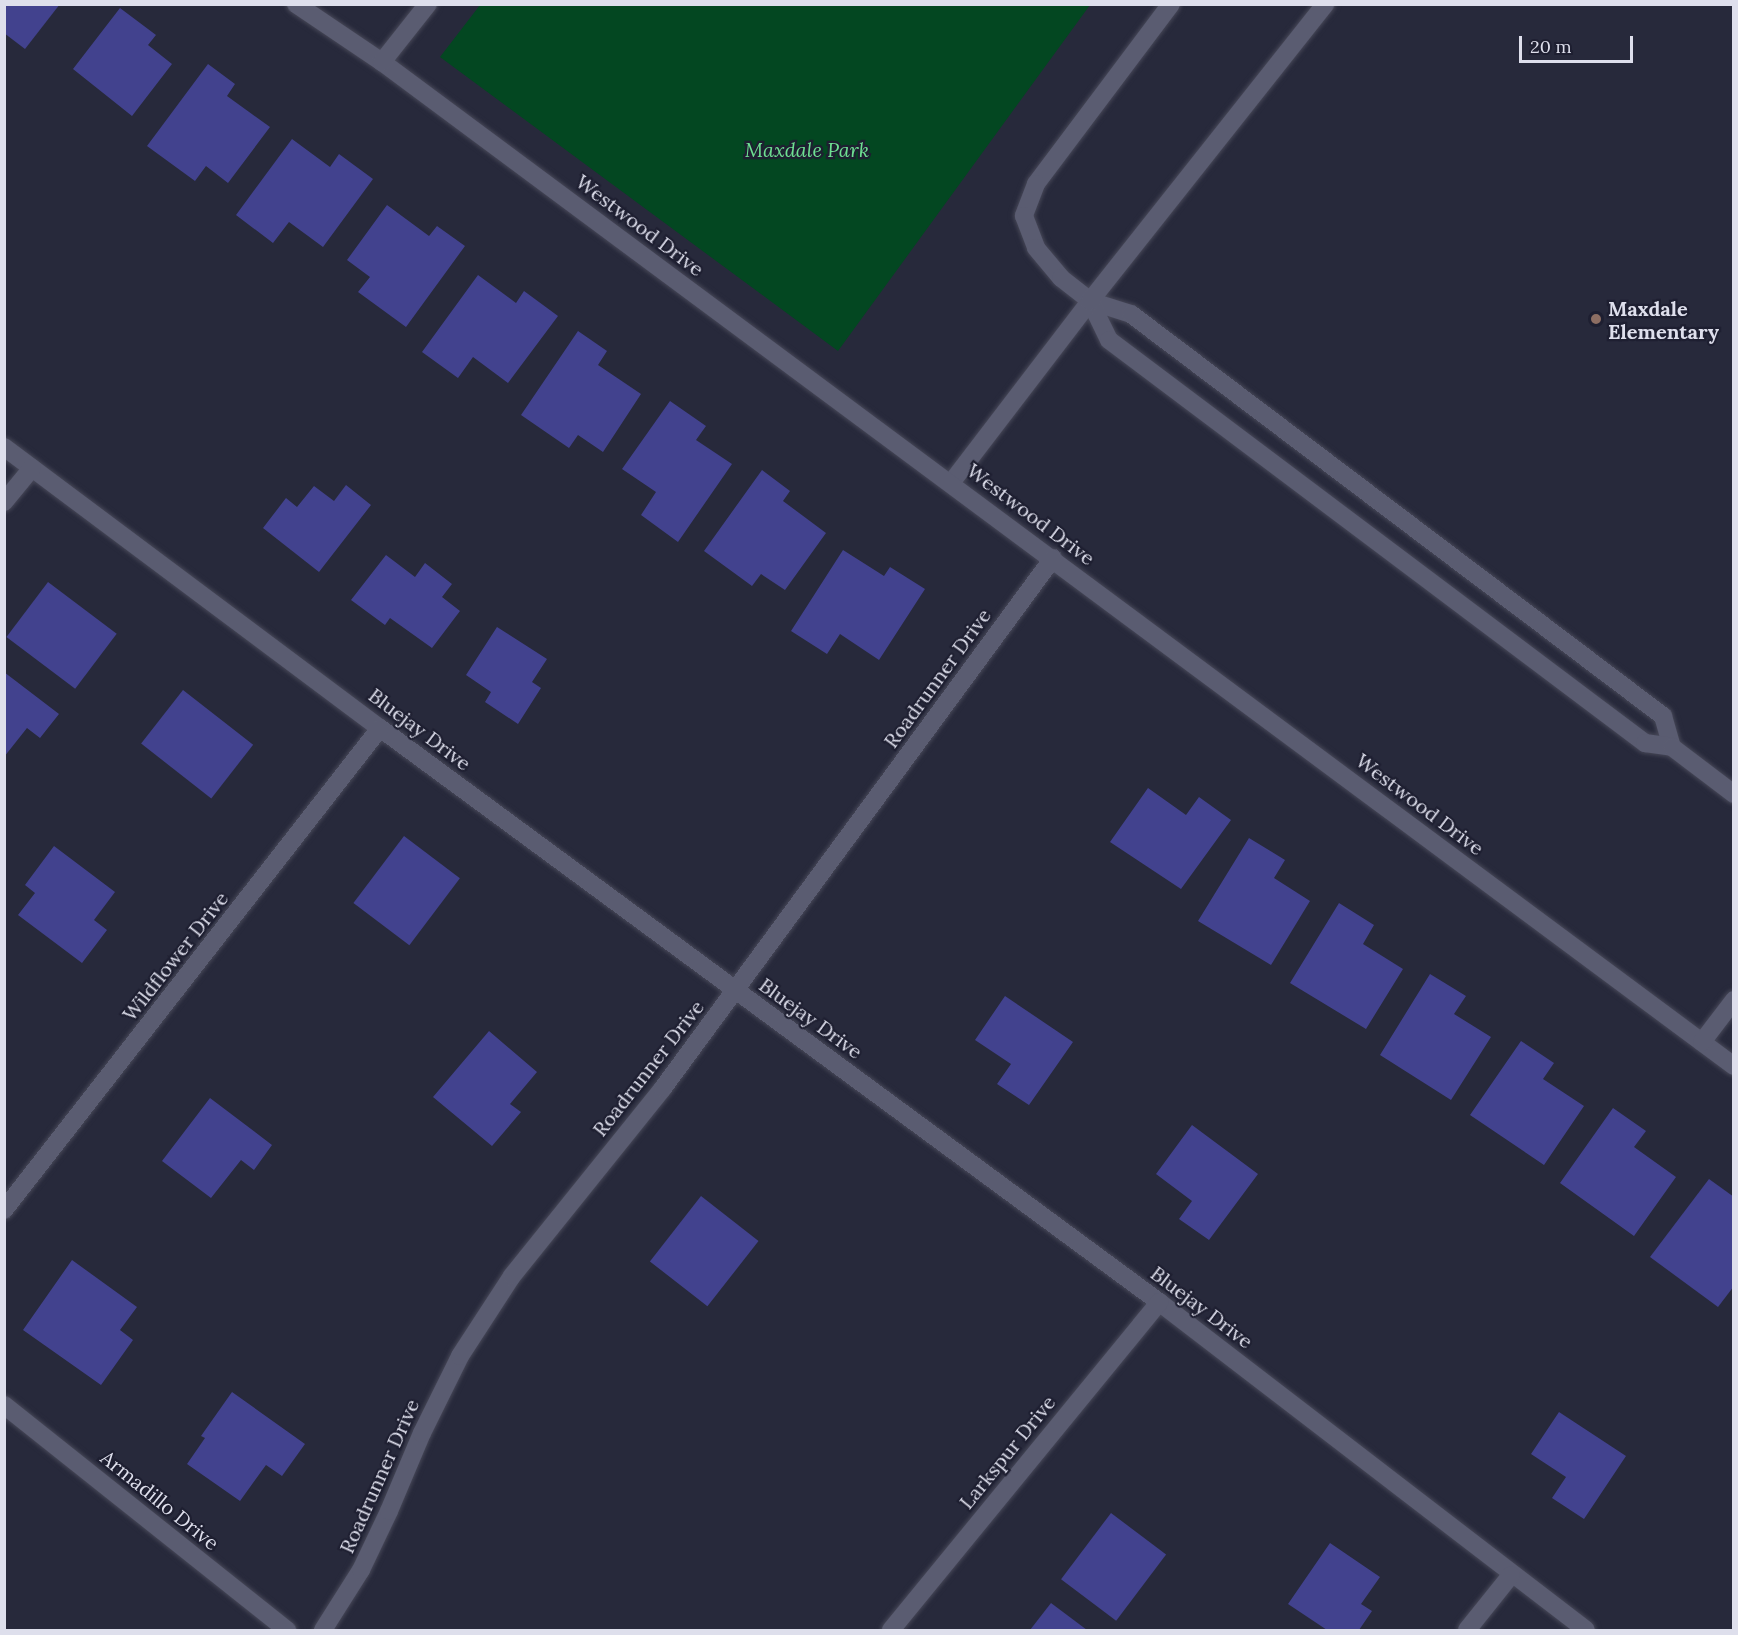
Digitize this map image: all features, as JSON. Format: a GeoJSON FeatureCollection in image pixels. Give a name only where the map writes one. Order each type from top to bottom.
{"type":"FeatureCollection","features":[{"type":"Feature","properties":{"kind":"street","name":"Westwood Drive"},"geometry":{"type":"LineString","coordinates":[[296,4],[382,62],[1053,558],[1734,1066]]}},
{"type":"Feature","properties":{"kind":"street"},"geometry":{"type":"LineString","coordinates":[[382,62],[428,4]]}},
{"type":"Feature","properties":{"kind":"street"},"geometry":{"type":"LineString","coordinates":[[1171,4],[1036,184],[1024,216],[1036,248],[1061,278],[1090,301],[1131,314],[1663,716],[1672,747]]}},
{"type":"Feature","properties":{"kind":"street"},"geometry":{"type":"LineString","coordinates":[[951,483],[1090,301],[1325,4]]}},
{"type":"Feature","properties":{"kind":"street"},"geometry":{"type":"LineString","coordinates":[[1090,301],[1109,340],[1645,743],[1672,747],[1734,794]]}},
{"type":"Feature","properties":{"kind":"street","name":"Bluejay Drive"},"geometry":{"type":"LineString","coordinates":[[4,447],[380,728],[1159,1302],[1511,1575],[1586,1630]]}},
{"type":"Feature","properties":{"kind":"street"},"geometry":{"type":"LineString","coordinates":[[4,502],[32,468]]}},
{"type":"Feature","properties":{"kind":"street","name":"Roadrunner Drive"},"geometry":{"type":"LineString","coordinates":[[323,1630],[361,1570],[389,1512],[422,1433],[460,1356],[512,1276],[663,1088],[1053,558]]}},
{"type":"Feature","properties":{"kind":"street","name":"Wildflower Drive"},"geometry":{"type":"LineString","coordinates":[[4,1210],[380,728]]}},
{"type":"Feature","properties":{"kind":"street"},"geometry":{"type":"LineString","coordinates":[[1702,1042],[1734,1000]]}},
{"type":"Feature","properties":{"kind":"street","name":"Larkspur Drive"},"geometry":{"type":"LineString","coordinates":[[891,1630],[1159,1302]]}},
{"type":"Feature","properties":{"kind":"street","name":"Armadillo Drive"},"geometry":{"type":"LineString","coordinates":[[4,1405],[287,1630]]}},
{"type":"Feature","properties":{"kind":"street"},"geometry":{"type":"LineString","coordinates":[[1467,1630],[1511,1575]]}},
{"type":"Feature","properties":{"kind":"green space","name":"Maxdale Park"},"geometry":{"type":"Polygon","coordinates":[[[480,5],[1090,5],[838,351],[440,57],[480,5]]]}},
{"type":"Feature","properties":{"kind":"building"},"geometry":{"type":"Polygon","coordinates":[[[4,4],[60,4],[25,49],[4,33],[4,4]]]}},
{"type":"Feature","properties":{"kind":"building"},"geometry":{"type":"Polygon","coordinates":[[[120,8],[156,35],[148,45],[172,64],[132,116],[73,69],[120,8]]]}},
{"type":"Feature","properties":{"kind":"building"},"geometry":{"type":"Polygon","coordinates":[[[208,64],[235,84],[227,96],[270,127],[228,183],[206,166],[195,181],[147,146],[208,64]]]}},
{"type":"Feature","properties":{"kind":"building"},"geometry":{"type":"Polygon","coordinates":[[[292,139],[330,167],[339,154],[373,179],[323,247],[289,222],[273,243],[236,215],[292,139]]]}},
{"type":"Feature","properties":{"kind":"building"},"geometry":{"type":"Polygon","coordinates":[[[387,205],[429,236],[437,226],[465,246],[406,327],[358,292],[370,277],[347,260],[387,205]]]}},
{"type":"Feature","properties":{"kind":"building"},"geometry":{"type":"Polygon","coordinates":[[[478,275],[516,303],[524,291],[558,316],[508,383],[473,357],[458,378],[422,352],[478,275]]]}},
{"type":"Feature","properties":{"kind":"building"},"geometry":{"type":"Polygon","coordinates":[[[578,331],[607,351],[598,365],[641,394],[603,452],[578,435],[569,448],[521,415],[578,331]]]}},
{"type":"Feature","properties":{"kind":"building"},"geometry":{"type":"Polygon","coordinates":[[[670,401],[706,426],[696,440],[732,464],[678,542],[641,515],[656,492],[622,469],[670,401]]]}},
{"type":"Feature","properties":{"kind":"building"},"geometry":{"type":"Polygon","coordinates":[[[762,470],[790,491],[783,501],[826,533],[785,590],[761,574],[752,586],[704,551],[762,470]]]}},
{"type":"Feature","properties":{"kind":"building"},"geometry":{"type":"Polygon","coordinates":[[[346,485],[371,505],[319,572],[263,528],[286,498],[297,507],[314,486],[334,501],[346,485]]]}},
{"type":"Feature","properties":{"kind":"building"},"geometry":{"type":"Polygon","coordinates":[[[843,550],[884,576],[890,567],[925,589],[879,660],[840,634],[827,654],[791,631],[843,550]]]}},
{"type":"Feature","properties":{"kind":"building"},"geometry":{"type":"Polygon","coordinates":[[[386,555],[415,577],[425,563],[452,584],[442,597],[460,611],[432,648],[390,618],[385,625],[351,600],[386,555]]]}},
{"type":"Feature","properties":{"kind":"building"},"geometry":{"type":"Polygon","coordinates":[[[48,582],[117,634],[75,689],[6,637],[48,582]]]}},
{"type":"Feature","properties":{"kind":"building"},"geometry":{"type":"Polygon","coordinates":[[[497,627],[547,659],[532,682],[541,688],[518,724],[485,702],[491,692],[466,675],[497,627]]]}},
{"type":"Feature","properties":{"kind":"building"},"geometry":{"type":"Polygon","coordinates":[[[4,672],[59,714],[40,738],[27,728],[4,757],[4,672]]]}},
{"type":"Feature","properties":{"kind":"building"},"geometry":{"type":"Polygon","coordinates":[[[183,690],[253,745],[211,798],[141,744],[183,690]]]}},
{"type":"Feature","properties":{"kind":"building"},"geometry":{"type":"Polygon","coordinates":[[[1148,788],[1186,815],[1199,797],[1231,820],[1181,889],[1110,842],[1148,788]]]}},
{"type":"Feature","properties":{"kind":"building"},"geometry":{"type":"Polygon","coordinates":[[[404,836],[460,878],[409,945],[353,903],[404,836]]]}},
{"type":"Feature","properties":{"kind":"building"},"geometry":{"type":"Polygon","coordinates":[[[1249,838],[1285,860],[1274,878],[1310,901],[1271,965],[1198,921],[1249,838]]]}},
{"type":"Feature","properties":{"kind":"building"},"geometry":{"type":"Polygon","coordinates":[[[54,846],[115,892],[94,920],[107,930],[82,963],[18,915],[35,893],[25,885],[54,846]]]}},
{"type":"Feature","properties":{"kind":"building"},"geometry":{"type":"Polygon","coordinates":[[[1339,903],[1374,925],[1363,944],[1403,969],[1366,1029],[1290,983],[1339,903]]]}},
{"type":"Feature","properties":{"kind":"building"},"geometry":{"type":"Polygon","coordinates":[[[1430,974],[1466,996],[1454,1014],[1491,1037],[1451,1100],[1380,1055],[1430,974]]]}},
{"type":"Feature","properties":{"kind":"building"},"geometry":{"type":"Polygon","coordinates":[[[1005,996],[1073,1042],[1029,1105],[997,1084],[1011,1064],[975,1040],[1005,996]]]}},
{"type":"Feature","properties":{"kind":"building"},"geometry":{"type":"Polygon","coordinates":[[[489,1031],[537,1072],[510,1104],[521,1112],[492,1146],[433,1097],[489,1031]]]}},
{"type":"Feature","properties":{"kind":"building"},"geometry":{"type":"Polygon","coordinates":[[[1521,1041],[1554,1063],[1543,1079],[1584,1106],[1544,1165],[1470,1115],[1521,1041]]]}},
{"type":"Feature","properties":{"kind":"building"},"geometry":{"type":"Polygon","coordinates":[[[210,1098],[272,1145],[254,1170],[241,1160],[211,1198],[162,1161],[210,1098]]]}},
{"type":"Feature","properties":{"kind":"building"},"geometry":{"type":"Polygon","coordinates":[[[1613,1108],[1646,1131],[1634,1147],[1676,1177],[1634,1236],[1560,1183],[1613,1108]]]}},
{"type":"Feature","properties":{"kind":"building"},"geometry":{"type":"Polygon","coordinates":[[[1192,1125],[1258,1174],[1209,1240],[1179,1219],[1192,1201],[1156,1174],[1192,1125]]]}},
{"type":"Feature","properties":{"kind":"building"},"geometry":{"type":"Polygon","coordinates":[[[1709,1179],[1734,1197],[1734,1286],[1718,1307],[1650,1257],[1709,1179]]]}},
{"type":"Feature","properties":{"kind":"building"},"geometry":{"type":"Polygon","coordinates":[[[701,1196],[759,1241],[707,1306],[650,1261],[701,1196]]]}},
{"type":"Feature","properties":{"kind":"building"},"geometry":{"type":"Polygon","coordinates":[[[72,1260],[137,1307],[120,1330],[133,1340],[101,1385],[23,1330],[72,1260]]]}},
{"type":"Feature","properties":{"kind":"building"},"geometry":{"type":"Polygon","coordinates":[[[232,1392],[305,1444],[282,1476],[266,1465],[240,1501],[187,1464],[205,1438],[201,1436],[232,1392]]]}},
{"type":"Feature","properties":{"kind":"building"},"geometry":{"type":"Polygon","coordinates":[[[1559,1412],[1626,1456],[1584,1519],[1552,1498],[1566,1477],[1531,1454],[1559,1412]]]}},
{"type":"Feature","properties":{"kind":"building"},"geometry":{"type":"Polygon","coordinates":[[[1111,1513],[1166,1555],[1116,1621],[1061,1579],[1111,1513]]]}},
{"type":"Feature","properties":{"kind":"building"},"geometry":{"type":"Polygon","coordinates":[[[1330,1543],[1380,1577],[1361,1604],[1372,1611],[1359,1630],[1327,1630],[1288,1604],[1330,1543]]]}},
{"type":"Feature","properties":{"kind":"building"},"geometry":{"type":"Polygon","coordinates":[[[1051,1603],[1087,1630],[1030,1630],[1051,1603]]]}},
{"type":"Feature","properties":{"kind":"place","name":"Maxdale Elementary"},"geometry":{"type":"Point","coordinates":[1596,319]}}]}
